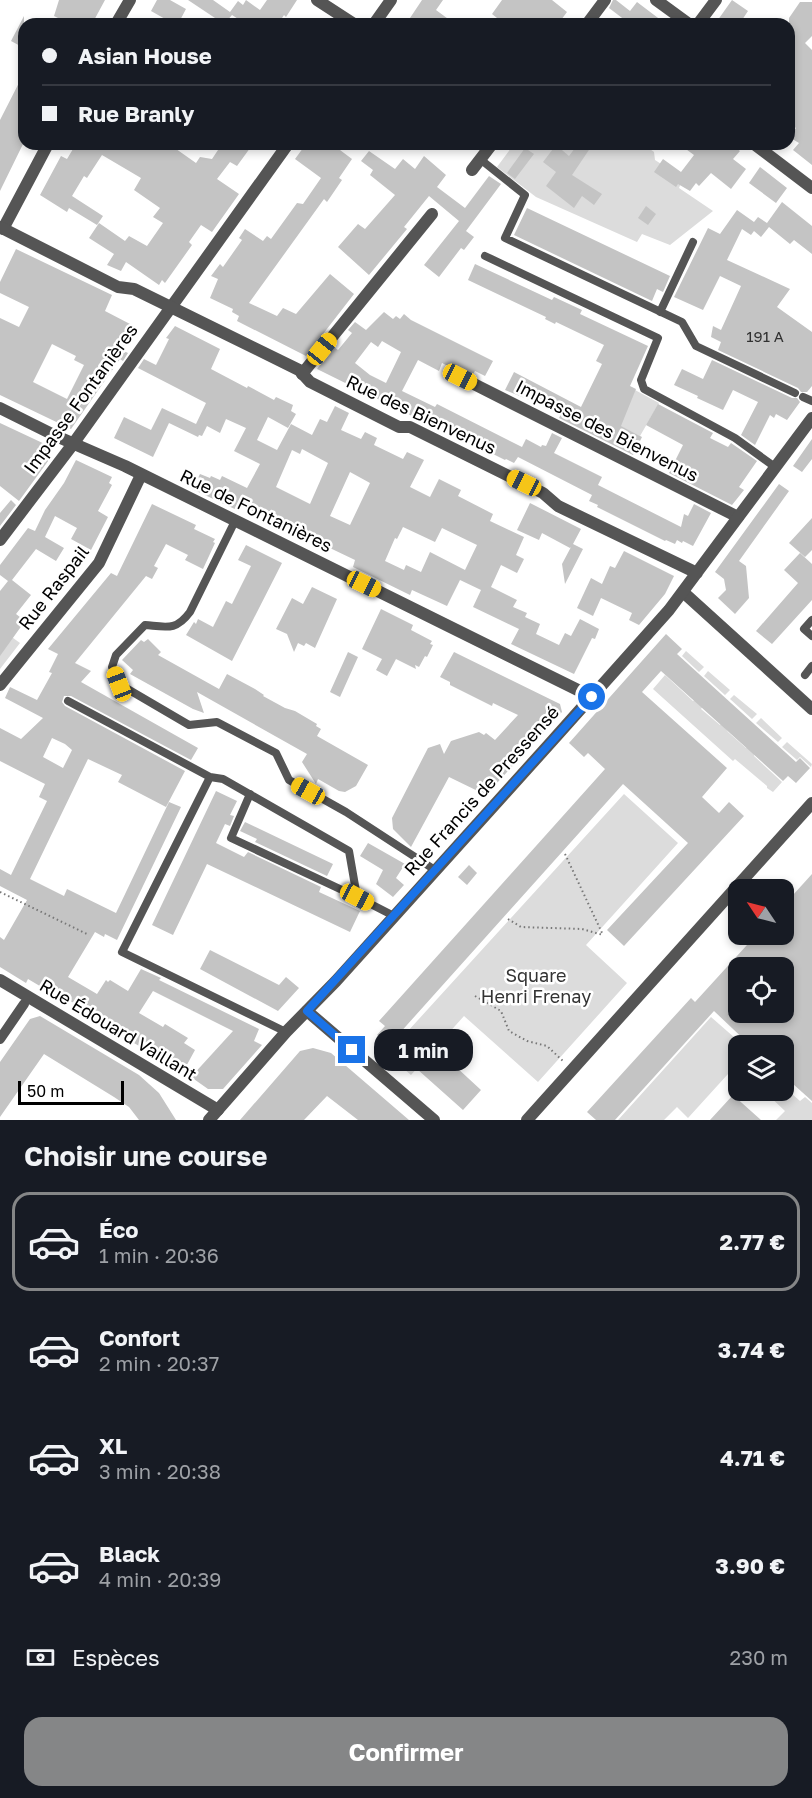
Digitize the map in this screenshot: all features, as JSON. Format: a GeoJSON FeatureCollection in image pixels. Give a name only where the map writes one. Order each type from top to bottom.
{"type":"FeatureCollection","features":[{"type":"Feature","properties":{"kind":"street"},"geometry":{"type":"LineString","coordinates":[[120,18],[130,0]]}},
{"type":"Feature","properties":{"kind":"street"},"geometry":{"type":"LineString","coordinates":[[317,0],[345,18]]}},
{"type":"Feature","properties":{"kind":"street"},"geometry":{"type":"LineString","coordinates":[[378,18],[392,0]]}},
{"type":"Feature","properties":{"kind":"street"},"geometry":{"type":"LineString","coordinates":[[594,18],[605,0]]}},
{"type":"Feature","properties":{"kind":"street"},"geometry":{"type":"LineString","coordinates":[[656,0],[681,18]]}},
{"type":"Feature","properties":{"kind":"street"},"geometry":{"type":"LineString","coordinates":[[702,18],[716,0]]}},
{"type":"Feature","properties":{"kind":"street"},"geometry":{"type":"LineString","coordinates":[[2,228],[45,150]]}},
{"type":"Feature","properties":{"kind":"street","name":"Impasse Fontanières"},"geometry":{"type":"LineString","coordinates":[[0,540],[73,444],[284,150]]}},
{"type":"Feature","properties":{"kind":"street"},"geometry":{"type":"LineString","coordinates":[[472,170],[487,150]]}},
{"type":"Feature","properties":{"kind":"street"},"geometry":{"type":"LineString","coordinates":[[762,150],[812,188]]}},
{"type":"Feature","properties":{"kind":"street"},"geometry":{"type":"LineString","coordinates":[[302,374],[432,214]]}},
{"type":"Feature","properties":{"kind":"street","name":"Rue des Bienvenus"},"geometry":{"type":"LineString","coordinates":[[2,228],[118,287],[134,289],[299,370],[310,382],[399,426],[410,427],[543,493],[558,506],[697,573]]}},
{"type":"Feature","properties":{"kind":"street","name":"Impasse des Bienvenus"},"geometry":{"type":"LineString","coordinates":[[460,377],[738,517]]}},
{"type":"Feature","properties":{"kind":"street","name":"Rue de Fontanières"},"geometry":{"type":"LineString","coordinates":[[0,408],[592,697]]}},
{"type":"Feature","properties":{"kind":"street","name":"Rue Francis de Pressensé"},"geometry":{"type":"LineString","coordinates":[[209,1120],[286,1032],[592,697],[683,592],[812,418]]}},
{"type":"Feature","properties":{"kind":"street","name":"Rue Raspail"},"geometry":{"type":"LineString","coordinates":[[0,685],[99,563],[141,475]]}},
{"type":"Feature","properties":{"kind":"street"},"geometry":{"type":"LineString","coordinates":[[683,592],[812,709]]}},
{"type":"Feature","properties":{"kind":"street"},"geometry":{"type":"LineString","coordinates":[[527,1120],[812,803]]}},
{"type":"Feature","properties":{"kind":"street","name":"Rue Édouard Vaillant"},"geometry":{"type":"LineString","coordinates":[[0,980],[218,1110]]}},
{"type":"Feature","properties":{"kind":"street"},"geometry":{"type":"LineString","coordinates":[[0,1039],[24,1004]]}},
{"type":"Feature","properties":{"kind":"street"},"geometry":{"type":"LineString","coordinates":[[307,1011],[434,1120]]}},
{"type":"Feature","properties":{"kind":"lane"},"geometry":{"type":"LineString","coordinates":[[480,159],[525,195],[505,238],[682,322],[696,346],[812,401]]}},
{"type":"Feature","properties":{"kind":"lane"},"geometry":{"type":"LineString","coordinates":[[660,312],[693,242]]}},
{"type":"Feature","properties":{"kind":"lane"},"geometry":{"type":"LineString","coordinates":[[485,256],[658,338],[641,380],[644,389],[735,438],[776,467]]}},
{"type":"Feature","properties":{"kind":"lane"},"geometry":{"type":"LineString","coordinates":[[235,521],[190,612],[182,623],[167,627],[145,625],[116,655],[112,667],[119,684],[189,725],[217,722],[276,753],[289,780],[346,812],[435,870]]}},
{"type":"Feature","properties":{"kind":"lane"},"geometry":{"type":"LineString","coordinates":[[812,620],[804,629],[812,636]]}},
{"type":"Feature","properties":{"kind":"lane"},"geometry":{"type":"LineString","coordinates":[[805,675],[812,666]]}},
{"type":"Feature","properties":{"kind":"lane"},"geometry":{"type":"LineString","coordinates":[[68,701],[210,777],[224,779],[349,851],[357,897]]}},
{"type":"Feature","properties":{"kind":"lane"},"geometry":{"type":"LineString","coordinates":[[210,777],[122,952],[286,1032]]}},
{"type":"Feature","properties":{"kind":"lane"},"geometry":{"type":"LineString","coordinates":[[250,794],[231,838],[394,916]]}},
{"type":"Feature","properties":{"kind":"path"},"geometry":{"type":"LineString","coordinates":[[508,919],[521,927],[582,928],[603,935],[565,854]]}},
{"type":"Feature","properties":{"kind":"path"},"geometry":{"type":"LineString","coordinates":[[0,892],[87,934]]}},
{"type":"Feature","properties":{"kind":"path"},"geometry":{"type":"LineString","coordinates":[[475,996],[501,1011],[509,1031],[527,1041],[547,1046],[572,1070]]}},
{"type":"Feature","properties":{"kind":"green space"},"geometry":{"type":"Polygon","coordinates":[[[510,150],[651,150],[654,152],[655,160],[683,178],[679,188],[713,211],[670,245],[642,234],[637,242],[536,197],[497,167],[510,150]]]}},
{"type":"Feature","properties":{"kind":"green space"},"geometry":{"type":"Polygon","coordinates":[[[635,390],[659,403],[640,436],[620,426],[635,390]]]}},
{"type":"Feature","properties":{"kind":"green space"},"geometry":{"type":"Polygon","coordinates":[[[9,635],[20,643],[0,669],[0,655],[9,635]]]}},
{"type":"Feature","properties":{"kind":"green space"},"geometry":{"type":"Polygon","coordinates":[[[686,651],[704,667],[699,672],[682,656],[686,651]]]}},
{"type":"Feature","properties":{"kind":"green space"},"geometry":{"type":"Polygon","coordinates":[[[708,671],[730,690],[725,695],[704,676],[708,671]]]}},
{"type":"Feature","properties":{"kind":"green space"},"geometry":{"type":"Polygon","coordinates":[[[665,675],[693,701],[703,706],[701,709],[720,725],[722,723],[728,732],[746,748],[748,747],[755,753],[754,756],[782,782],[773,792],[735,759],[733,761],[653,689],[665,675]]]}},
{"type":"Feature","properties":{"kind":"green space"},"geometry":{"type":"Polygon","coordinates":[[[734,695],[757,714],[752,719],[730,699],[734,695]]]}},
{"type":"Feature","properties":{"kind":"green space"},"geometry":{"type":"Polygon","coordinates":[[[761,718],[782,738],[778,742],[756,723],[761,718]]]}},
{"type":"Feature","properties":{"kind":"green space"},"geometry":{"type":"Polygon","coordinates":[[[787,742],[812,764],[811,767],[800,757],[797,760],[782,747],[787,742]]]}},
{"type":"Feature","properties":{"kind":"green space","name":"Square Henri Frenay"},"geometry":{"type":"Polygon","coordinates":[[[624,794],[678,843],[586,945],[627,983],[538,1082],[464,1016],[411,1075],[387,1054],[624,794]]]}},
{"type":"Feature","properties":{"kind":"green space"},"geometry":{"type":"Polygon","coordinates":[[[711,1017],[732,1035],[728,1035],[728,1074],[688,1118],[677,1107],[664,1120],[618,1120],[711,1017]]]}},
{"type":"Feature","properties":{"kind":"green space"},"geometry":{"type":"Polygon","coordinates":[[[794,1096],[800,1101],[805,1097],[812,1103],[812,1120],[776,1120],[785,1111],[774,1101],[794,1101],[794,1096]]]}},
{"type":"Feature","properties":{"kind":"building"},"geometry":{"type":"Polygon","coordinates":[[[59,0],[105,0],[95,18],[58,18],[54,16],[59,0]]]}},
{"type":"Feature","properties":{"kind":"building"},"geometry":{"type":"Polygon","coordinates":[[[157,0],[170,0],[186,9],[181,18],[163,18],[151,11],[157,0]]]}},
{"type":"Feature","properties":{"kind":"building"},"geometry":{"type":"Polygon","coordinates":[[[188,0],[213,0],[230,12],[238,1],[243,5],[246,0],[260,10],[267,0],[297,0],[286,17],[284,15],[282,18],[237,18],[232,15],[229,18],[215,18],[188,0]]]}},
{"type":"Feature","properties":{"kind":"building"},"geometry":{"type":"Polygon","coordinates":[[[422,0],[443,0],[436,10],[447,18],[410,18],[422,0]]]}},
{"type":"Feature","properties":{"kind":"building"},"geometry":{"type":"Polygon","coordinates":[[[502,0],[552,0],[567,12],[562,18],[497,18],[492,14],[502,0]]]}},
{"type":"Feature","properties":{"kind":"building"},"geometry":{"type":"Polygon","coordinates":[[[613,0],[616,0],[630,11],[637,2],[658,18],[622,18],[609,8],[613,0]]]}},
{"type":"Feature","properties":{"kind":"building"},"geometry":{"type":"Polygon","coordinates":[[[732,0],[748,11],[743,18],[719,18],[732,0]]]}},
{"type":"Feature","properties":{"kind":"building"},"geometry":{"type":"Polygon","coordinates":[[[800,2],[812,2],[812,36],[805,43],[812,50],[812,165],[793,150],[799,143],[795,141],[795,18],[789,18],[800,2]]]}},
{"type":"Feature","properties":{"kind":"building"},"geometry":{"type":"Polygon","coordinates":[[[18,28],[18,45],[11,41],[18,28]]]}},
{"type":"Feature","properties":{"kind":"building"},"geometry":{"type":"Polygon","coordinates":[[[18,85],[18,150],[20,150],[0,191],[0,120],[18,85]]]}},
{"type":"Feature","properties":{"kind":"building"},"geometry":{"type":"Polygon","coordinates":[[[72,150],[178,150],[196,163],[200,157],[212,159],[218,150],[249,150],[237,166],[230,162],[217,179],[239,194],[212,232],[201,225],[189,242],[192,245],[165,283],[162,280],[159,285],[126,262],[121,271],[107,265],[114,254],[89,238],[99,223],[125,241],[129,236],[147,246],[163,223],[153,217],[160,208],[134,190],[141,178],[102,155],[87,178],[84,176],[72,196],[103,216],[97,225],[69,208],[67,212],[40,195],[61,156],[67,159],[72,150]]]}},
{"type":"Feature","properties":{"kind":"building"},"geometry":{"type":"Polygon","coordinates":[[[302,150],[340,150],[352,159],[339,178],[342,180],[327,202],[324,199],[249,303],[277,316],[283,308],[296,314],[330,274],[354,294],[306,356],[237,321],[239,316],[232,312],[233,309],[210,298],[218,279],[211,276],[220,264],[223,267],[242,240],[239,238],[245,229],[263,241],[267,236],[271,239],[297,203],[303,204],[321,178],[295,159],[302,150]]]}},
{"type":"Feature","properties":{"kind":"building"},"geometry":{"type":"Polygon","coordinates":[[[524,150],[534,154],[515,179],[507,173],[524,150]]]}},
{"type":"Feature","properties":{"kind":"building"},"geometry":{"type":"Polygon","coordinates":[[[552,150],[562,150],[569,156],[574,150],[589,150],[572,175],[602,194],[594,205],[582,196],[574,208],[546,186],[556,172],[543,162],[552,150]]]}},
{"type":"Feature","properties":{"kind":"building"},"geometry":{"type":"Polygon","coordinates":[[[687,150],[739,150],[733,159],[746,169],[731,189],[711,173],[699,186],[696,183],[690,191],[678,184],[676,187],[654,172],[663,159],[681,172],[694,155],[687,150]]]}},
{"type":"Feature","properties":{"kind":"building"},"geometry":{"type":"Polygon","coordinates":[[[369,151],[395,169],[403,159],[415,169],[424,156],[446,175],[437,187],[465,208],[489,176],[501,184],[466,231],[474,237],[464,250],[461,248],[439,277],[424,265],[459,221],[429,196],[404,227],[407,229],[369,275],[338,247],[358,224],[365,229],[395,195],[370,175],[373,170],[361,161],[369,151]]]}},
{"type":"Feature","properties":{"kind":"building"},"geometry":{"type":"Polygon","coordinates":[[[760,167],[787,188],[776,203],[749,183],[760,167]]]}},
{"type":"Feature","properties":{"kind":"building"},"geometry":{"type":"Polygon","coordinates":[[[782,202],[812,226],[812,254],[794,240],[790,244],[769,227],[761,237],[754,231],[751,235],[742,229],[727,260],[790,289],[777,307],[812,332],[812,386],[807,392],[801,392],[798,388],[718,350],[721,342],[711,337],[713,326],[721,330],[741,286],[720,276],[703,310],[674,297],[708,228],[720,234],[737,210],[754,222],[758,217],[767,223],[782,202]]]}},
{"type":"Feature","properties":{"kind":"building"},"geometry":{"type":"Polygon","coordinates":[[[646,206],[656,214],[648,225],[638,218],[646,206]]]}},
{"type":"Feature","properties":{"kind":"building"},"geometry":{"type":"Polygon","coordinates":[[[527,208],[670,276],[663,292],[657,289],[652,301],[514,235],[527,208]]]}},
{"type":"Feature","properties":{"kind":"building"},"geometry":{"type":"Polygon","coordinates":[[[16,249],[112,295],[105,311],[130,324],[126,330],[131,333],[122,350],[128,353],[123,361],[120,359],[71,429],[0,395],[0,318],[19,327],[29,307],[0,293],[0,282],[16,249]],[[52,344],[33,382],[67,399],[84,365],[74,360],[76,356],[52,344]]]}},
{"type":"Feature","properties":{"kind":"building"},"geometry":{"type":"Polygon","coordinates":[[[475,264],[552,300],[554,297],[582,310],[580,314],[648,346],[630,386],[636,389],[621,426],[642,437],[633,455],[559,418],[563,410],[534,396],[532,401],[505,390],[514,372],[581,407],[602,364],[596,361],[604,345],[556,322],[555,324],[545,319],[546,317],[468,280],[475,264]]]}},
{"type":"Feature","properties":{"kind":"building"},"geometry":{"type":"Polygon","coordinates":[[[384,312],[393,319],[396,316],[400,319],[404,314],[411,320],[493,361],[485,376],[475,371],[473,374],[463,369],[456,370],[442,363],[439,371],[418,360],[402,391],[435,407],[437,404],[522,447],[526,439],[541,447],[546,446],[552,433],[562,438],[554,453],[602,477],[598,485],[681,527],[684,514],[688,516],[694,504],[711,513],[693,546],[683,541],[682,543],[677,540],[675,544],[665,541],[597,507],[598,505],[589,501],[592,495],[518,457],[514,463],[505,460],[414,413],[412,416],[317,369],[334,347],[338,350],[352,333],[348,330],[355,322],[366,330],[384,312]],[[382,341],[378,347],[371,342],[355,363],[370,375],[386,383],[401,352],[382,341]]]}},
{"type":"Feature","properties":{"kind":"building"},"geometry":{"type":"Polygon","coordinates":[[[175,326],[220,349],[211,369],[274,400],[276,397],[293,405],[291,411],[296,414],[288,428],[268,417],[257,440],[277,450],[291,424],[312,435],[320,419],[327,422],[335,406],[349,413],[341,430],[361,439],[365,432],[377,438],[374,445],[403,459],[407,452],[424,460],[410,487],[430,497],[439,479],[461,490],[458,496],[493,514],[490,521],[524,537],[516,555],[524,559],[517,573],[501,565],[491,587],[517,600],[513,607],[527,613],[525,617],[540,624],[536,634],[559,645],[565,633],[571,636],[580,619],[599,629],[574,674],[511,644],[519,629],[473,607],[481,590],[460,580],[447,606],[412,590],[410,595],[353,567],[355,560],[242,506],[239,511],[192,489],[200,474],[220,480],[222,476],[247,488],[260,464],[234,451],[246,428],[226,419],[220,433],[207,426],[202,436],[198,437],[169,423],[153,457],[114,438],[124,417],[151,430],[162,408],[196,424],[206,403],[138,368],[144,359],[156,365],[169,339],[166,338],[175,326]],[[302,449],[300,454],[292,450],[276,487],[310,504],[328,463],[302,449]],[[350,472],[330,516],[350,525],[370,483],[350,472]],[[403,527],[397,539],[395,538],[385,561],[404,570],[406,565],[421,572],[430,552],[465,570],[477,545],[442,528],[435,542],[403,527]]]}},
{"type":"Feature","properties":{"kind":"building"},"geometry":{"type":"Polygon","coordinates":[[[712,360],[792,398],[797,398],[800,402],[787,420],[776,414],[774,418],[770,415],[755,445],[741,435],[758,402],[733,390],[723,410],[674,385],[682,369],[703,379],[712,360]]]}},
{"type":"Feature","properties":{"kind":"building"},"geometry":{"type":"Polygon","coordinates":[[[658,404],[713,433],[710,438],[728,447],[731,443],[757,461],[739,487],[744,490],[732,505],[669,473],[683,445],[646,425],[658,404]]]}},
{"type":"Feature","properties":{"kind":"building"},"geometry":{"type":"Polygon","coordinates":[[[0,423],[49,446],[51,457],[19,501],[0,486],[0,423]]]}},
{"type":"Feature","properties":{"kind":"building"},"geometry":{"type":"Polygon","coordinates":[[[812,439],[812,459],[802,472],[793,466],[812,439]]]}},
{"type":"Feature","properties":{"kind":"building"},"geometry":{"type":"Polygon","coordinates":[[[76,460],[112,477],[109,483],[112,485],[98,511],[108,517],[91,550],[71,539],[77,528],[55,516],[45,537],[64,548],[56,561],[36,549],[12,580],[31,595],[16,614],[25,621],[0,656],[0,591],[8,581],[0,575],[0,565],[28,528],[35,531],[45,510],[64,483],[76,460]]]}},
{"type":"Feature","properties":{"kind":"building"},"geometry":{"type":"Polygon","coordinates":[[[779,484],[789,491],[739,561],[746,566],[749,598],[735,614],[718,598],[726,590],[724,579],[715,572],[779,484]]]}},
{"type":"Feature","properties":{"kind":"building"},"geometry":{"type":"Polygon","coordinates":[[[11,500],[16,505],[0,526],[0,513],[11,500]]]}},
{"type":"Feature","properties":{"kind":"building"},"geometry":{"type":"Polygon","coordinates":[[[530,503],[581,529],[573,544],[583,549],[565,584],[562,564],[571,547],[542,533],[539,540],[517,530],[530,503]]]}},
{"type":"Feature","properties":{"kind":"building"},"geometry":{"type":"Polygon","coordinates":[[[152,504],[196,525],[194,529],[215,539],[203,569],[185,560],[188,555],[166,544],[154,566],[158,568],[152,579],[146,576],[75,663],[91,671],[81,682],[198,748],[191,760],[71,696],[64,696],[62,702],[65,706],[185,771],[166,807],[118,782],[122,775],[88,759],[30,879],[64,896],[67,889],[116,913],[169,802],[181,807],[117,940],[95,932],[68,977],[97,994],[106,980],[128,991],[141,969],[259,1029],[254,1041],[262,1045],[223,1089],[208,1089],[191,1077],[233,1031],[153,991],[139,1013],[163,1027],[165,1024],[188,1038],[184,1043],[195,1050],[183,1072],[134,1043],[136,1040],[57,993],[55,995],[28,979],[26,983],[0,967],[0,937],[4,940],[27,900],[0,886],[0,869],[11,875],[47,801],[39,797],[45,784],[0,761],[0,728],[21,739],[43,718],[5,698],[10,687],[37,700],[52,673],[49,672],[58,654],[48,649],[111,573],[117,576],[152,504]],[[52,738],[43,757],[63,768],[72,750],[52,738]]]}},
{"type":"Feature","properties":{"kind":"building"},"geometry":{"type":"Polygon","coordinates":[[[812,518],[812,550],[805,557],[789,543],[812,518]]]}},
{"type":"Feature","properties":{"kind":"building"},"geometry":{"type":"Polygon","coordinates":[[[246,545],[282,563],[232,661],[186,635],[198,619],[213,627],[226,601],[232,604],[251,566],[238,560],[246,545]]]}},
{"type":"Feature","properties":{"kind":"building"},"geometry":{"type":"Polygon","coordinates":[[[624,551],[674,576],[665,594],[639,625],[629,620],[632,613],[601,598],[593,616],[577,608],[591,578],[602,584],[610,566],[615,568],[624,551]]]}},
{"type":"Feature","properties":{"kind":"building"},"geometry":{"type":"Polygon","coordinates":[[[800,553],[812,564],[812,600],[772,644],[756,631],[798,583],[784,570],[800,553]]]}},
{"type":"Feature","properties":{"kind":"building"},"geometry":{"type":"Polygon","coordinates":[[[312,587],[337,599],[315,648],[306,643],[304,646],[298,643],[294,652],[287,634],[276,629],[292,598],[303,604],[312,587]]]}},
{"type":"Feature","properties":{"kind":"building"},"geometry":{"type":"Polygon","coordinates":[[[381,609],[413,625],[411,630],[432,641],[430,644],[433,645],[427,657],[425,656],[419,667],[415,665],[416,669],[396,659],[387,676],[376,670],[382,659],[362,649],[381,609]]]}},
{"type":"Feature","properties":{"kind":"building"},"geometry":{"type":"Polygon","coordinates":[[[666,634],[682,649],[677,654],[796,762],[800,758],[810,768],[796,783],[788,776],[783,781],[661,671],[642,692],[727,768],[702,797],[719,813],[729,802],[744,816],[624,946],[607,930],[688,843],[623,784],[398,1035],[402,1038],[393,1049],[377,1035],[385,1026],[379,1021],[605,769],[588,753],[584,757],[569,743],[666,634]]]}},
{"type":"Feature","properties":{"kind":"building"},"geometry":{"type":"Polygon","coordinates":[[[148,639],[161,652],[158,655],[219,689],[227,674],[317,724],[316,726],[321,729],[317,736],[368,765],[356,786],[345,792],[318,779],[316,784],[302,762],[307,754],[197,692],[204,713],[130,674],[133,670],[122,660],[141,640],[144,642],[148,639]]]}},
{"type":"Feature","properties":{"kind":"building"},"geometry":{"type":"Polygon","coordinates":[[[348,652],[358,657],[340,697],[330,692],[348,652]]]}},
{"type":"Feature","properties":{"kind":"building"},"geometry":{"type":"Polygon","coordinates":[[[454,652],[560,704],[562,712],[486,795],[449,777],[411,847],[393,829],[392,818],[428,748],[440,744],[444,754],[451,741],[479,732],[484,735],[486,733],[495,740],[518,715],[493,703],[492,706],[450,685],[450,682],[440,677],[454,652]]]}},
{"type":"Feature","properties":{"kind":"building"},"geometry":{"type":"Polygon","coordinates":[[[216,791],[237,801],[230,815],[234,816],[230,826],[225,824],[216,843],[244,857],[248,852],[321,887],[319,892],[360,911],[350,932],[207,864],[173,935],[152,925],[216,791]]]}},
{"type":"Feature","properties":{"kind":"building"},"geometry":{"type":"Polygon","coordinates":[[[245,822],[333,864],[327,876],[255,842],[257,839],[240,831],[245,822]]]}},
{"type":"Feature","properties":{"kind":"building"},"geometry":{"type":"Polygon","coordinates":[[[368,843],[405,864],[396,878],[404,885],[393,897],[376,884],[383,870],[360,856],[368,843]]]}},
{"type":"Feature","properties":{"kind":"building"},"geometry":{"type":"Polygon","coordinates":[[[469,865],[477,873],[467,885],[458,877],[469,865]]]}},
{"type":"Feature","properties":{"kind":"building"},"geometry":{"type":"Polygon","coordinates":[[[812,874],[812,1101],[794,1085],[794,1035],[739,1035],[714,1011],[615,1120],[596,1120],[587,1112],[691,998],[695,1002],[728,966],[728,1023],[794,1023],[794,957],[736,957],[747,945],[794,945],[794,894],[812,874]]]}},
{"type":"Feature","properties":{"kind":"building"},"geometry":{"type":"Polygon","coordinates":[[[210,950],[279,985],[286,977],[299,988],[278,1011],[200,969],[210,950]]]}},
{"type":"Feature","properties":{"kind":"building"},"geometry":{"type":"Polygon","coordinates":[[[40,1016],[139,1075],[159,1093],[176,1120],[139,1120],[129,1107],[44,1054],[0,1117],[0,1062],[30,1019],[40,1016]]]}},
{"type":"Feature","properties":{"kind":"building"},"geometry":{"type":"Polygon","coordinates":[[[452,1037],[461,1045],[452,1055],[459,1062],[455,1066],[481,1090],[463,1110],[417,1069],[439,1045],[443,1048],[452,1037]]]}},
{"type":"Feature","properties":{"kind":"building"},"geometry":{"type":"Polygon","coordinates":[[[313,1048],[331,1053],[409,1120],[358,1120],[327,1096],[304,1120],[240,1120],[300,1051],[313,1048]]]}},
{"type":"Feature","properties":{"kind":"building"},"geometry":{"type":"Polygon","coordinates":[[[728,1100],[740,1101],[761,1120],[710,1120],[728,1100]]]}},
{"type":"Feature","properties":{"kind":"route"},"geometry":{"type":"LineString","coordinates":[[352,1050],[307,1011],[592,697]]}}]}
